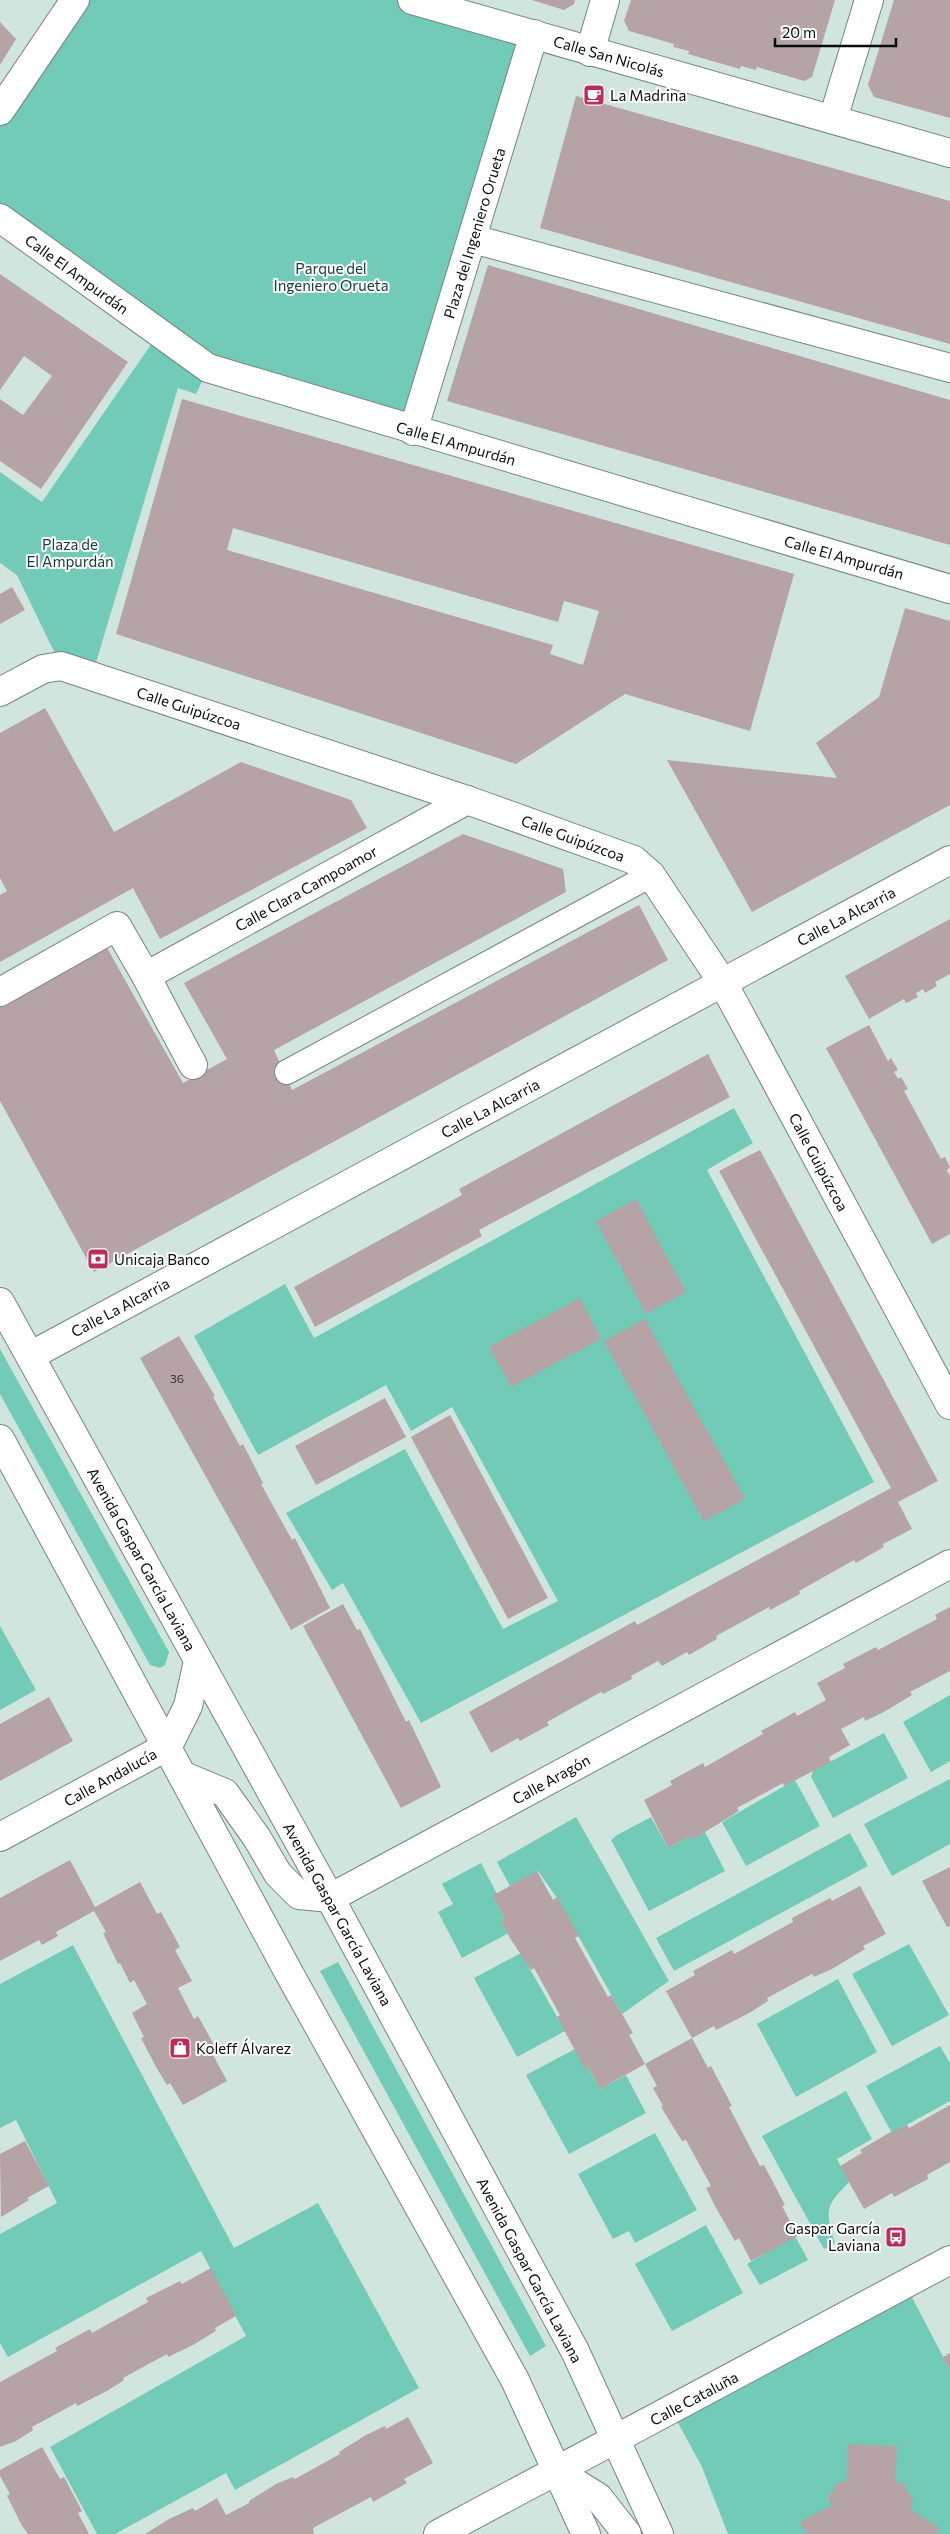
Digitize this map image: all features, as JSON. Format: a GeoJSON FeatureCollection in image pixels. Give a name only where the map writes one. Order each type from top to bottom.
{"type":"FeatureCollection","features":[{"type":"Feature","properties":{"kind":"street"},"geometry":{"type":"LineString","coordinates":[[0,111],[75,0]]}},
{"type":"Feature","properties":{"kind":"street","name":"Calle San Nicolás"},"geometry":{"type":"LineString","coordinates":[[412,0],[950,153]]}},
{"type":"Feature","properties":{"kind":"street"},"geometry":{"type":"LineString","coordinates":[[590,52],[605,0]]}},
{"type":"Feature","properties":{"kind":"street"},"geometry":{"type":"LineString","coordinates":[[833,119],[869,0]]}},
{"type":"Feature","properties":{"kind":"street","name":"Plaza del Ingeniero Orueta"},"geometry":{"type":"LineString","coordinates":[[413,431],[534,34]]}},
{"type":"Feature","properties":{"kind":"street","name":"Calle El Ampurdán"},"geometry":{"type":"LineString","coordinates":[[0,218],[208,368],[413,431],[950,589]]}},
{"type":"Feature","properties":{"kind":"street"},"geometry":{"type":"LineString","coordinates":[[473,239],[950,368]]}},
{"type":"Feature","properties":{"kind":"street","name":"Calle Guipúzcoa"},"geometry":{"type":"LineString","coordinates":[[0,692],[43,669],[61,666],[466,800],[634,860],[651,875],[722,983],[950,1405]]}},
{"type":"Feature","properties":{"kind":"street","name":"Calle Clara Campoamor"},"geometry":{"type":"LineString","coordinates":[[146,976],[466,800]]}},
{"type":"Feature","properties":{"kind":"street","name":"Calle La Alcarria"},"geometry":{"type":"LineString","coordinates":[[30,1356],[950,860]]}},
{"type":"Feature","properties":{"kind":"street"},"geometry":{"type":"LineString","coordinates":[[0,992],[117,926],[193,1065]]}},
{"type":"Feature","properties":{"kind":"street","name":"Avenida Gaspar García Laviana"},"geometry":{"type":"LineString","coordinates":[[0,1302],[330,1898],[575,2352],[659,2534]]}},
{"type":"Feature","properties":{"kind":"street"},"geometry":{"type":"LineString","coordinates":[[0,1439],[168,1746],[289,1973],[515,2380],[586,2534]]}},
{"type":"Feature","properties":{"kind":"street","name":"Calle Aragón"},"geometry":{"type":"LineString","coordinates":[[330,1898],[950,1564]]}},
{"type":"Feature","properties":{"kind":"street","name":"Calle Andalucía"},"geometry":{"type":"LineString","coordinates":[[0,1837],[168,1746],[188,1706],[198,1661]]}},
{"type":"Feature","properties":{"kind":"street"},"geometry":{"type":"LineString","coordinates":[[184,1776],[225,1793],[257,1838],[278,1874],[299,1895],[330,1898]]}},
{"type":"Feature","properties":{"kind":"street","name":"Calle Cataluña"},"geometry":{"type":"LineString","coordinates":[[438,2534],[558,2472],[950,2260]]}},
{"type":"Feature","properties":{"kind":"street"},"geometry":{"type":"LineString","coordinates":[[558,2472],[598,2497],[626,2534]]}},
{"type":"Feature","properties":{"kind":"lane"},"geometry":{"type":"LineString","coordinates":[[287,1072],[651,875]]}},
{"type":"Feature","properties":{"kind":"green space","name":"Parque del Ingeniero Orueta"},"geometry":{"type":"Polygon","coordinates":[[[75,0],[412,0],[534,34],[413,431],[208,369],[196,394],[178,388],[92,676],[61,666],[17,575],[0,563],[0,472],[42,502],[159,333],[0,218],[0,111],[75,0]]]}},
{"type":"Feature","properties":{"kind":"green space"},"geometry":{"type":"Polygon","coordinates":[[[734,1108],[753,1143],[707,1170],[874,1482],[421,1723],[343,1583],[332,1590],[286,1513],[405,1449],[503,1629],[558,1601],[452,1407],[411,1431],[386,1385],[258,1455],[194,1336],[285,1284],[314,1338],[734,1108]]]}},
{"type":"Feature","properties":{"kind":"green space"},"geometry":{"type":"Polygon","coordinates":[[[0,1349],[169,1652],[165,1665],[160,1668],[150,1665],[0,1394],[0,1349]]]}},
{"type":"Feature","properties":{"kind":"green space"},"geometry":{"type":"Polygon","coordinates":[[[0,1626],[36,1690],[0,1710],[0,1626]]]}},
{"type":"Feature","properties":{"kind":"green space"},"geometry":{"type":"Polygon","coordinates":[[[950,1695],[950,1761],[931,1772],[903,1722],[950,1695]]]}},
{"type":"Feature","properties":{"kind":"green space"},"geometry":{"type":"Polygon","coordinates":[[[884,1733],[908,1778],[833,1818],[811,1777],[813,1771],[884,1733]]]}},
{"type":"Feature","properties":{"kind":"green space"},"geometry":{"type":"Polygon","coordinates":[[[950,1779],[950,1844],[892,1876],[864,1824],[950,1779]]]}},
{"type":"Feature","properties":{"kind":"green space"},"geometry":{"type":"Polygon","coordinates":[[[795,1780],[820,1826],[746,1866],[722,1822],[795,1780]]]}},
{"type":"Feature","properties":{"kind":"green space"},"geometry":{"type":"Polygon","coordinates":[[[576,1817],[669,1981],[622,2014],[557,1898],[538,1871],[510,1886],[497,1862],[576,1817]]]}},
{"type":"Feature","properties":{"kind":"green space"},"geometry":{"type":"Polygon","coordinates":[[[651,1817],[668,1848],[690,1836],[693,1839],[705,1832],[725,1871],[649,1911],[611,1840],[651,1817]]]}},
{"type":"Feature","properties":{"kind":"green space"},"geometry":{"type":"Polygon","coordinates":[[[850,1833],[868,1866],[674,1971],[656,1938],[850,1833]]]}},
{"type":"Feature","properties":{"kind":"green space"},"geometry":{"type":"Polygon","coordinates":[[[481,1863],[497,1894],[492,1896],[505,1918],[501,1920],[509,1933],[462,1958],[438,1912],[453,1904],[442,1884],[481,1863]]]}},
{"type":"Feature","properties":{"kind":"green space"},"geometry":{"type":"Polygon","coordinates":[[[909,1944],[949,2015],[892,2046],[852,1974],[909,1944]]]}},
{"type":"Feature","properties":{"kind":"green space"},"geometry":{"type":"Polygon","coordinates":[[[73,1945],[234,2248],[318,2203],[419,2388],[235,2490],[226,2473],[115,2534],[97,2534],[50,2447],[246,2336],[201,2251],[8,2357],[0,2343],[0,2234],[57,2203],[16,2120],[0,2128],[0,1984],[73,1945]]]}},
{"type":"Feature","properties":{"kind":"green space"},"geometry":{"type":"Polygon","coordinates":[[[521,1953],[565,2031],[517,2057],[474,1978],[521,1953]]]}},
{"type":"Feature","properties":{"kind":"green space"},"geometry":{"type":"Polygon","coordinates":[[[338,1962],[546,2346],[530,2356],[320,1971],[338,1962]]]}},
{"type":"Feature","properties":{"kind":"green space"},"geometry":{"type":"Polygon","coordinates":[[[838,1979],[877,2052],[796,2097],[757,2024],[838,1979]]]}},
{"type":"Feature","properties":{"kind":"green space"},"geometry":{"type":"Polygon","coordinates":[[[940,2046],[950,2063],[950,2101],[892,2133],[866,2086],[940,2046]]]}},
{"type":"Feature","properties":{"kind":"green space"},"geometry":{"type":"Polygon","coordinates":[[[575,2049],[585,2068],[588,2066],[600,2089],[626,2075],[646,2113],[569,2154],[526,2075],[575,2049]]]}},
{"type":"Feature","properties":{"kind":"green space"},"geometry":{"type":"Polygon","coordinates":[[[846,2091],[872,2139],[837,2159],[849,2182],[831,2204],[829,2216],[835,2243],[824,2249],[762,2136],[846,2091]]]}},
{"type":"Feature","properties":{"kind":"green space"},"geometry":{"type":"Polygon","coordinates":[[[655,2133],[697,2210],[635,2243],[629,2231],[613,2239],[578,2174],[655,2133]]]}},
{"type":"Feature","properties":{"kind":"green space"},"geometry":{"type":"Polygon","coordinates":[[[706,2225],[743,2293],[672,2331],[635,2264],[706,2225]]]}},
{"type":"Feature","properties":{"kind":"green space"},"geometry":{"type":"Polygon","coordinates":[[[795,2236],[808,2260],[760,2285],[747,2264],[795,2236]]]}},
{"type":"Feature","properties":{"kind":"green space"},"geometry":{"type":"Polygon","coordinates":[[[905,2284],[950,2370],[950,2534],[728,2534],[702,2467],[671,2410],[905,2284]]]}},
{"type":"Feature","properties":{"kind":"building"},"geometry":{"type":"Polygon","coordinates":[[[532,0],[575,0],[574,4],[564,10],[532,0]]]}},
{"type":"Feature","properties":{"kind":"building"},"geometry":{"type":"Polygon","coordinates":[[[631,0],[835,0],[812,77],[804,81],[757,67],[756,70],[741,66],[740,69],[688,54],[689,51],[673,47],[674,44],[629,31],[624,21],[631,0]]]}},
{"type":"Feature","properties":{"kind":"building"},"geometry":{"type":"Polygon","coordinates":[[[894,0],[950,0],[950,118],[874,97],[868,85],[894,0]]]}},
{"type":"Feature","properties":{"kind":"building"},"geometry":{"type":"Polygon","coordinates":[[[0,22],[16,39],[0,65],[0,22]]]}},
{"type":"Feature","properties":{"kind":"building"},"geometry":{"type":"Polygon","coordinates":[[[576,96],[950,201],[950,344],[540,228],[576,96]]]}},
{"type":"Feature","properties":{"kind":"building"},"geometry":{"type":"Polygon","coordinates":[[[488,265],[950,400],[950,545],[447,401],[488,265]]]}},
{"type":"Feature","properties":{"kind":"building"},"geometry":{"type":"Polygon","coordinates":[[[0,274],[128,362],[41,489],[0,461],[0,399],[23,415],[52,376],[24,356],[0,390],[0,274]]]}},
{"type":"Feature","properties":{"kind":"building"},"geometry":{"type":"Polygon","coordinates":[[[182,399],[794,574],[750,731],[625,694],[516,764],[116,634],[182,399]],[[233,528],[227,550],[553,645],[550,654],[583,665],[599,611],[564,601],[558,622],[233,528]]]}},
{"type":"Feature","properties":{"kind":"building"},"geometry":{"type":"Polygon","coordinates":[[[12,587],[25,610],[0,624],[0,594],[12,587]]]}},
{"type":"Feature","properties":{"kind":"building"},"geometry":{"type":"Polygon","coordinates":[[[905,608],[950,621],[950,805],[752,912],[667,760],[837,778],[816,743],[879,697],[905,608]]]}},
{"type":"Feature","properties":{"kind":"building"},"geometry":{"type":"Polygon","coordinates":[[[45,708],[114,832],[241,762],[351,800],[367,828],[160,939],[133,888],[0,962],[0,895],[7,891],[0,878],[0,733],[45,708]]]}},
{"type":"Feature","properties":{"kind":"building"},"geometry":{"type":"Polygon","coordinates":[[[463,834],[563,869],[566,892],[274,1050],[292,1090],[639,905],[668,960],[94,1272],[0,1101],[0,1004],[106,946],[183,1083],[227,1059],[184,983],[463,834]]]}},
{"type":"Feature","properties":{"kind":"building"},"geometry":{"type":"Polygon","coordinates":[[[950,919],[950,974],[935,982],[937,986],[925,993],[923,989],[916,993],[918,997],[906,1003],[904,999],[869,1019],[845,976],[950,919]]]}},
{"type":"Feature","properties":{"kind":"building"},"geometry":{"type":"Polygon","coordinates":[[[869,1025],[888,1061],[891,1058],[898,1070],[894,1072],[898,1079],[901,1077],[908,1089],[904,1091],[941,1159],[945,1157],[950,1167],[947,1170],[950,1176],[950,1234],[932,1244],[826,1048],[869,1025]]]}},
{"type":"Feature","properties":{"kind":"building"},"geometry":{"type":"Polygon","coordinates":[[[708,1054],[730,1097],[479,1230],[482,1236],[315,1327],[294,1287],[462,1195],[459,1189],[708,1054]]]}},
{"type":"Feature","properties":{"kind":"building"},"geometry":{"type":"Polygon","coordinates":[[[760,1150],[938,1481],[898,1502],[912,1529],[883,1544],[884,1547],[856,1563],[854,1560],[799,1591],[800,1594],[770,1610],[769,1607],[716,1636],[717,1639],[689,1655],[687,1652],[662,1666],[658,1661],[631,1676],[632,1679],[603,1694],[601,1692],[547,1722],[549,1725],[520,1741],[518,1738],[491,1753],[469,1712],[635,1621],[637,1625],[891,1488],[719,1171],[760,1150]]]}},
{"type":"Feature","properties":{"kind":"building"},"geometry":{"type":"Polygon","coordinates":[[[636,1199],[686,1292],[646,1314],[596,1221],[636,1199]]]}},
{"type":"Feature","properties":{"kind":"building"},"geometry":{"type":"Polygon","coordinates":[[[580,1298],[601,1339],[511,1387],[489,1347],[580,1298]]]}},
{"type":"Feature","properties":{"kind":"building"},"geometry":{"type":"Polygon","coordinates":[[[645,1319],[745,1499],[704,1521],[604,1341],[645,1319]]]}},
{"type":"Feature","properties":{"kind":"building"},"geometry":{"type":"Polygon","coordinates":[[[179,1336],[215,1396],[213,1397],[240,1446],[243,1444],[263,1483],[261,1484],[292,1540],[295,1538],[330,1608],[291,1630],[140,1358],[179,1336]]]}},
{"type":"Feature","properties":{"kind":"building"},"geometry":{"type":"Polygon","coordinates":[[[385,1398],[406,1437],[316,1485],[295,1446],[385,1398]]]}},
{"type":"Feature","properties":{"kind":"building"},"geometry":{"type":"Polygon","coordinates":[[[450,1415],[548,1598],[508,1619],[411,1437],[450,1415]]]}},
{"type":"Feature","properties":{"kind":"building"},"geometry":{"type":"Polygon","coordinates":[[[343,1604],[357,1630],[360,1629],[406,1722],[409,1720],[441,1787],[401,1808],[303,1626],[343,1604]]]}},
{"type":"Feature","properties":{"kind":"building"},"geometry":{"type":"Polygon","coordinates":[[[950,1607],[950,1671],[910,1692],[912,1695],[884,1712],[865,1721],[864,1717],[841,1729],[850,1745],[829,1757],[831,1762],[784,1786],[783,1783],[737,1808],[739,1811],[692,1840],[690,1836],[668,1848],[644,1800],[672,1785],[670,1781],[703,1763],[705,1767],[763,1734],[761,1731],[795,1712],[797,1716],[826,1700],[817,1683],[845,1668],[843,1664],[876,1647],[878,1650],[937,1619],[935,1615],[950,1607]]]}},
{"type":"Feature","properties":{"kind":"building"},"geometry":{"type":"Polygon","coordinates":[[[49,1697],[73,1741],[0,1781],[0,1724],[49,1697]]]}},
{"type":"Feature","properties":{"kind":"building"},"geometry":{"type":"Polygon","coordinates":[[[70,1860],[95,1907],[140,1882],[157,1914],[161,1912],[180,1947],[175,1950],[192,1981],[178,1988],[194,2019],[198,2016],[217,2050],[212,2053],[227,2081],[183,2105],[170,2083],[167,2085],[141,2038],[144,2037],[132,2013],[147,2004],[134,1980],[130,1983],[120,1963],[118,1964],[103,1933],[106,1932],[94,1911],[56,1932],[58,1936],[42,1945],[39,1940],[0,1961],[0,1898],[70,1860]]]}},
{"type":"Feature","properties":{"kind":"building"},"geometry":{"type":"Polygon","coordinates":[[[950,1867],[950,1926],[947,1927],[922,1881],[950,1867]]]}},
{"type":"Feature","properties":{"kind":"building"},"geometry":{"type":"Polygon","coordinates":[[[537,1871],[553,1900],[557,1897],[579,1936],[575,1938],[608,1997],[611,1995],[633,2033],[629,2035],[645,2064],[600,2089],[588,2066],[585,2069],[557,2017],[560,2015],[534,1968],[531,1970],[510,1938],[501,1920],[505,1918],[492,1896],[537,1871]]]}},
{"type":"Feature","properties":{"kind":"building"},"geometry":{"type":"Polygon","coordinates":[[[860,1886],[886,1934],[863,1946],[865,1949],[832,1969],[814,1977],[812,1974],[767,1998],[768,2001],[751,2012],[716,2030],[714,2026],[692,2038],[666,1991],[695,1975],[693,1971],[732,1950],[734,1954],[793,1922],[792,1918],[830,1898],[832,1901],[860,1886]]]}},
{"type":"Feature","properties":{"kind":"building"},"geometry":{"type":"Polygon","coordinates":[[[692,2038],[708,2068],[711,2066],[732,2106],[729,2107],[760,2166],[764,2165],[785,2205],[782,2206],[798,2236],[751,2261],[739,2238],[735,2241],[715,2206],[706,2188],[711,2186],[686,2140],[682,2141],[661,2107],[663,2106],[653,2088],[657,2086],[645,2064],[692,2038]]]}},
{"type":"Feature","properties":{"kind":"building"},"geometry":{"type":"Polygon","coordinates":[[[950,2105],[950,2162],[927,2175],[928,2179],[894,2197],[892,2193],[864,2209],[840,2166],[862,2153],[860,2150],[889,2133],[907,2125],[909,2128],[950,2105]]]}},
{"type":"Feature","properties":{"kind":"building"},"geometry":{"type":"Polygon","coordinates":[[[25,2141],[49,2186],[27,2198],[29,2200],[1,2217],[0,2154],[25,2141]]]}},
{"type":"Feature","properties":{"kind":"building"},"geometry":{"type":"Polygon","coordinates":[[[211,2268],[236,2316],[215,2328],[216,2331],[193,2345],[168,2357],[167,2354],[123,2378],[124,2380],[107,2391],[77,2406],[76,2403],[32,2427],[33,2430],[16,2441],[0,2447],[0,2382],[57,2351],[55,2348],[90,2329],[92,2333],[148,2302],[146,2298],[180,2281],[182,2284],[211,2268]]]}},
{"type":"Feature","properties":{"kind":"building"},"geometry":{"type":"Polygon","coordinates":[[[950,2353],[950,2370],[943,2357],[950,2353]]]}},
{"type":"Feature","properties":{"kind":"building"},"geometry":{"type":"Polygon","coordinates":[[[408,2417],[433,2463],[404,2479],[407,2483],[373,2502],[371,2497],[313,2528],[314,2534],[145,2534],[169,2519],[193,2508],[195,2511],[217,2498],[226,2515],[249,2503],[249,2501],[276,2484],[293,2477],[295,2479],[340,2454],[339,2452],[366,2435],[385,2426],[386,2429],[408,2417]]]}},
{"type":"Feature","properties":{"kind":"building"},"geometry":{"type":"Polygon","coordinates":[[[848,2444],[897,2446],[895,2483],[903,2483],[914,2501],[910,2509],[940,2528],[936,2534],[807,2534],[800,2522],[832,2505],[828,2498],[839,2481],[847,2482],[848,2444]]]}},
{"type":"Feature","properties":{"kind":"building"},"geometry":{"type":"Polygon","coordinates":[[[42,2447],[60,2479],[64,2477],[82,2511],[78,2513],[89,2534],[28,2534],[22,2526],[7,2496],[10,2494],[0,2476],[0,2470],[42,2447]]]}},
{"type":"Feature","properties":{"kind":"place","name":"La Madrina"},"geometry":{"type":"Point","coordinates":[594,95]}},
{"type":"Feature","properties":{"kind":"place","name":"Unicaja Banco"},"geometry":{"type":"Point","coordinates":[98,1259]}},
{"type":"Feature","properties":{"kind":"place","name":"Koleff Álvarez"},"geometry":{"type":"Point","coordinates":[180,2048]}},
{"type":"Feature","properties":{"kind":"place","name":"Gaspar García Laviana"},"geometry":{"type":"Point","coordinates":[896,2237]}},
{"type":"Feature","properties":{"kind":"park label","name":"Plaza de El Ampurdán"},"geometry":{"type":"Point","coordinates":[70,552]}}]}
